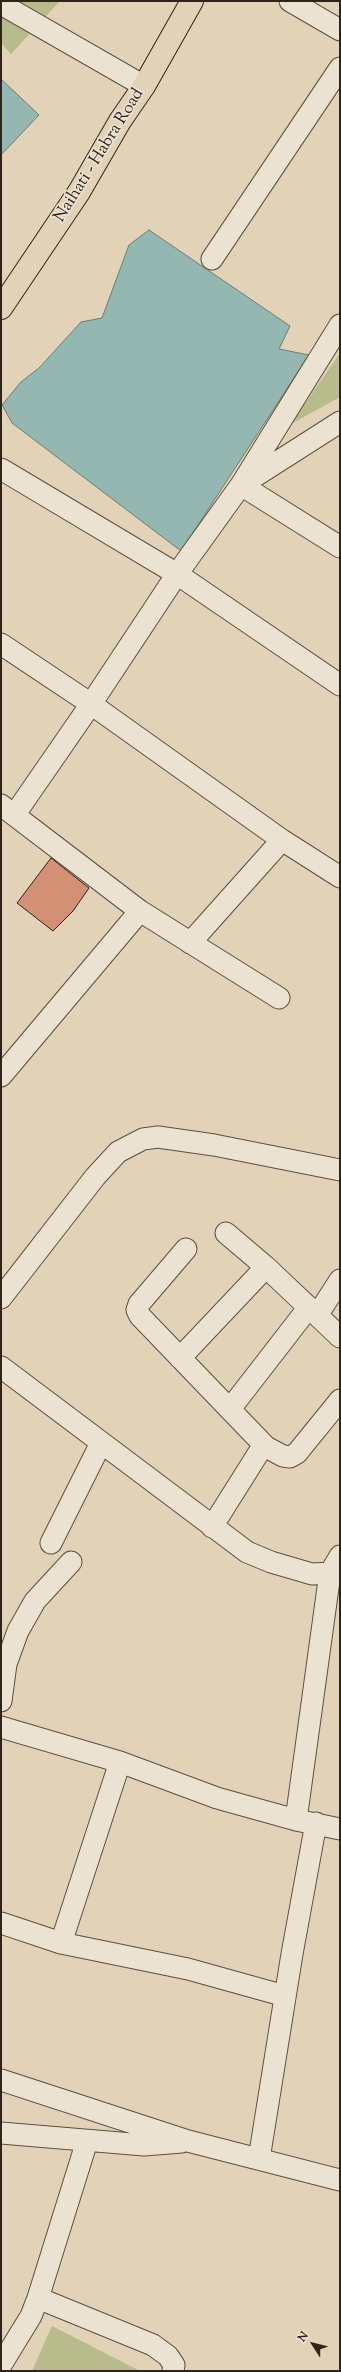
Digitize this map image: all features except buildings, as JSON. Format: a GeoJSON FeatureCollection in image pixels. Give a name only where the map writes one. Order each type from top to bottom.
{"type":"FeatureCollection","features":[{"type":"Feature","properties":{"kind":"main road","name":"Naihati - Habra Road"},"geometry":{"type":"LineString","coordinates":[[1,308],[79,192],[120,121],[144,86],[192,1]]}},
{"type":"Feature","properties":{"kind":"street"},"geometry":{"type":"LineString","coordinates":[[290,1],[340,30]]}},
{"type":"Feature","properties":{"kind":"street"},"geometry":{"type":"LineString","coordinates":[[1,4],[144,86]]}},
{"type":"Feature","properties":{"kind":"street"},"geometry":{"type":"LineString","coordinates":[[212,259],[340,68]]}},
{"type":"Feature","properties":{"kind":"street"},"geometry":{"type":"LineString","coordinates":[[279,998],[140,911],[8,810],[92,704],[177,574],[241,485],[340,325]]}},
{"type":"Feature","properties":{"kind":"street"},"geometry":{"type":"LineString","coordinates":[[241,485],[340,422]]}},
{"type":"Feature","properties":{"kind":"street"},"geometry":{"type":"LineString","coordinates":[[1,469],[177,574],[340,685]]}},
{"type":"Feature","properties":{"kind":"street"},"geometry":{"type":"LineString","coordinates":[[241,485],[339,545]]}},
{"type":"Feature","properties":{"kind":"street"},"geometry":{"type":"LineString","coordinates":[[1,644],[92,704],[282,840],[340,877]]}},
{"type":"Feature","properties":{"kind":"street"},"geometry":{"type":"LineString","coordinates":[[190,943],[282,840]]}},
{"type":"Feature","properties":{"kind":"street"},"geometry":{"type":"LineString","coordinates":[[1,1076],[140,911]]}},
{"type":"Feature","properties":{"kind":"street"},"geometry":{"type":"LineString","coordinates":[[1,1298],[95,1177],[118,1152],[143,1139],[158,1137],[214,1145],[340,1170]]}},
{"type":"Feature","properties":{"kind":"street"},"geometry":{"type":"LineString","coordinates":[[226,1233],[266,1267],[340,1337]]}},
{"type":"Feature","properties":{"kind":"street"},"geometry":{"type":"LineString","coordinates":[[186,1249],[139,1304],[137,1310],[140,1316],[266,1447],[283,1456],[290,1457],[297,1453],[337,1412]]}},
{"type":"Feature","properties":{"kind":"street"},"geometry":{"type":"LineString","coordinates":[[180,1358],[266,1267]]}},
{"type":"Feature","properties":{"kind":"street"},"geometry":{"type":"LineString","coordinates":[[230,1409],[340,1280]]}},
{"type":"Feature","properties":{"kind":"street"},"geometry":{"type":"LineString","coordinates":[[1,1367],[247,1552],[271,1562],[312,1574],[335,1564],[285,1996],[259,2159]]}},
{"type":"Feature","properties":{"kind":"street"},"geometry":{"type":"LineString","coordinates":[[51,1543],[102,1443]]}},
{"type":"Feature","properties":{"kind":"street"},"geometry":{"type":"LineString","coordinates":[[212,1527],[261,1449],[266,1447]]}},
{"type":"Feature","properties":{"kind":"street"},"geometry":{"type":"LineString","coordinates":[[1,1701],[6,1664],[18,1631],[35,1601],[70,1562]]}},
{"type":"Feature","properties":{"kind":"street"},"geometry":{"type":"LineString","coordinates":[[1,1727],[120,1762],[217,1798],[306,1822],[340,1829]]}},
{"type":"Feature","properties":{"kind":"street"},"geometry":{"type":"LineString","coordinates":[[61,1943],[120,1762]]}},
{"type":"Feature","properties":{"kind":"street"},"geometry":{"type":"LineString","coordinates":[[1,1924],[61,1943],[188,1969],[285,1996]]}},
{"type":"Feature","properties":{"kind":"street"},"geometry":{"type":"LineString","coordinates":[[1,2080],[188,2141],[340,2180]]}},
{"type":"Feature","properties":{"kind":"street"},"geometry":{"type":"LineString","coordinates":[[1,2133],[144,2145],[188,2141]]}},
{"type":"Feature","properties":{"kind":"street"},"geometry":{"type":"LineString","coordinates":[[1,2364],[31,2316],[38,2298],[87,2141]]}},
{"type":"Feature","properties":{"kind":"street"},"geometry":{"type":"LineString","coordinates":[[38,2298],[153,2345],[168,2356],[174,2366],[173,2371]]}},
{"type":"Feature","properties":{"kind":"green space"},"geometry":{"type":"Polygon","coordinates":[[[1,1],[60,1],[11,54],[1,43],[1,1]]]}},
{"type":"Feature","properties":{"kind":"green space"},"geometry":{"type":"Polygon","coordinates":[[[340,353],[340,397],[291,424],[340,353]]]}},
{"type":"Feature","properties":{"kind":"green space"},"geometry":{"type":"Polygon","coordinates":[[[52,2326],[140,2371],[32,2371],[52,2326]]]}},
{"type":"Feature","properties":{"kind":"water"},"geometry":{"type":"Polygon","coordinates":[[[1,79],[39,115],[1,155],[1,79]]]}},
{"type":"Feature","properties":{"kind":"water"},"geometry":{"type":"Polygon","coordinates":[[[149,230],[290,326],[279,349],[309,355],[181,551],[12,423],[2,405],[21,382],[39,368],[81,322],[102,318],[129,245],[149,230]]]}}]}
